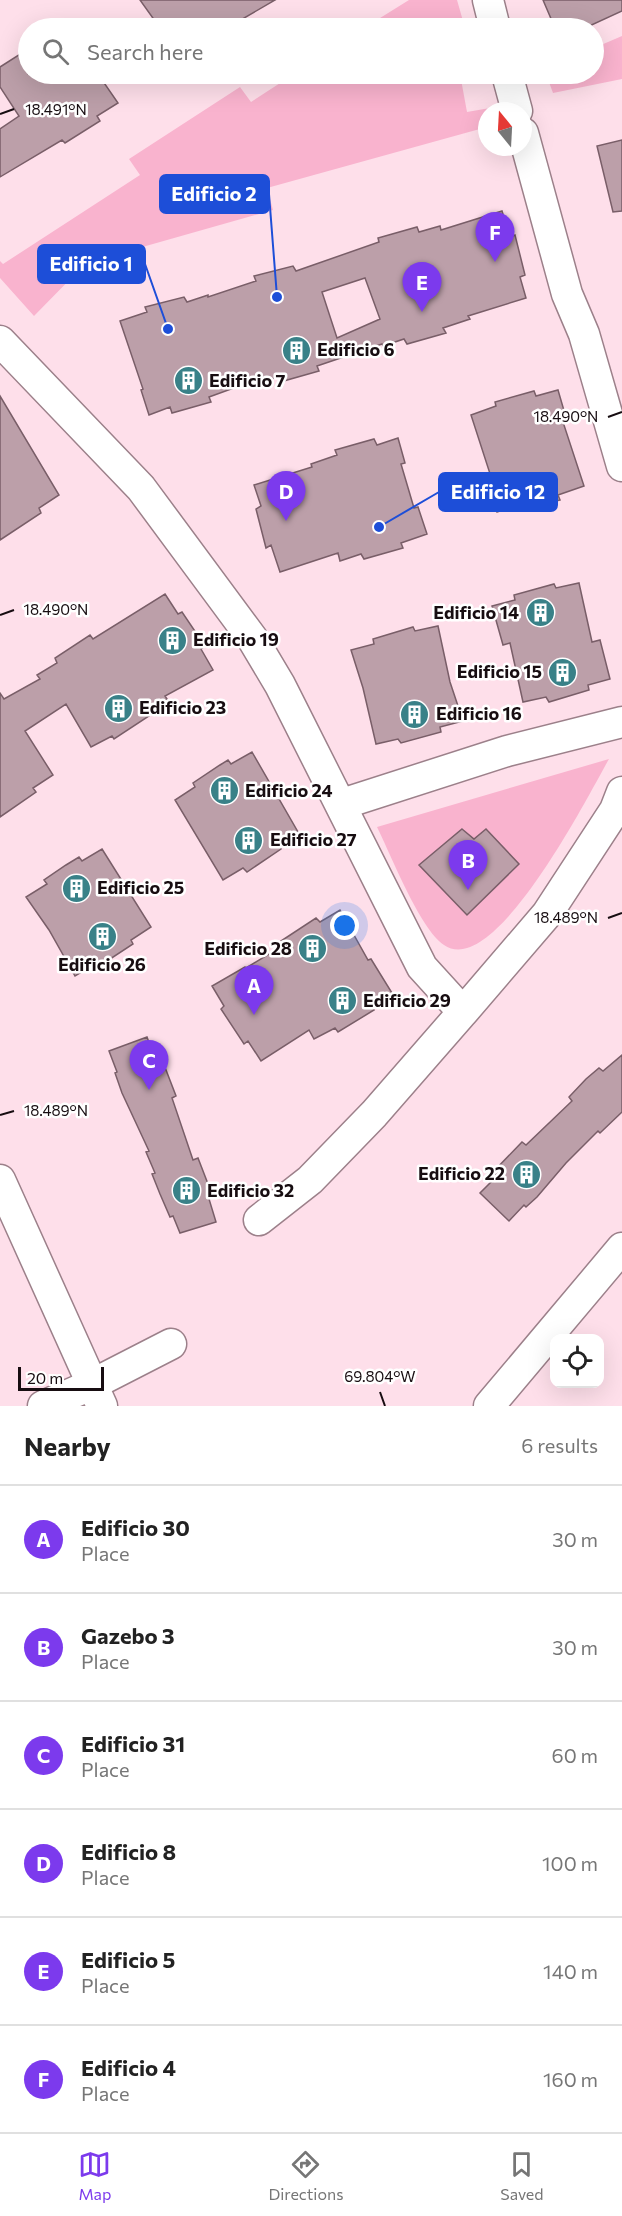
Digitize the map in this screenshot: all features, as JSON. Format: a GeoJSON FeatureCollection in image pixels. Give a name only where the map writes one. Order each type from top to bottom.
{"type":"FeatureCollection","features":[{"type":"Feature","properties":{"kind":"street"},"geometry":{"type":"LineString","coordinates":[[488,0],[492,18]]}},
{"type":"Feature","properties":{"kind":"street"},"geometry":{"type":"LineString","coordinates":[[510,84],[515,102]]}},
{"type":"Feature","properties":{"kind":"street"},"geometry":{"type":"LineString","coordinates":[[529,156],[567,294],[584,334],[622,466]]}},
{"type":"Feature","properties":{"kind":"street"},"geometry":{"type":"LineString","coordinates":[[0,341],[141,488],[252,638],[280,685],[342,804],[422,968],[463,1012]]}},
{"type":"Feature","properties":{"kind":"street"},"geometry":{"type":"LineString","coordinates":[[342,804],[507,751],[622,722]]}},
{"type":"Feature","properties":{"kind":"street"},"geometry":{"type":"LineString","coordinates":[[259,1220],[318,1172],[374,1114],[547,914],[615,810],[622,792]]}},
{"type":"Feature","properties":{"kind":"street"},"geometry":{"type":"LineString","coordinates":[[0,1180],[97,1395]]}},
{"type":"Feature","properties":{"kind":"street"},"geometry":{"type":"LineString","coordinates":[[489,1406],[622,1248]]}},
{"type":"Feature","properties":{"kind":"street"},"geometry":{"type":"LineString","coordinates":[[43,1406],[97,1395],[171,1344]]}},
{"type":"Feature","properties":{"kind":"shaded area"},"geometry":{"type":"Polygon","coordinates":[[[409,0],[457,0],[462,18],[380,18],[409,0]]]}},
{"type":"Feature","properties":{"kind":"shaded area"},"geometry":{"type":"Polygon","coordinates":[[[622,36],[622,79],[604,83],[604,44],[622,36]]]}},
{"type":"Feature","properties":{"kind":"shaded area"},"geometry":{"type":"Polygon","coordinates":[[[279,84],[462,84],[467,112],[478,110],[478,129],[267,188],[273,210],[86,263],[34,316],[0,278],[0,261],[3,264],[140,175],[129,159],[240,87],[251,102],[279,84]]]}},
{"type":"Feature","properties":{"kind":"shaded area"},"geometry":{"type":"Polygon","coordinates":[[[550,84],[597,84],[553,93],[550,84]]]}},
{"type":"Feature","properties":{"kind":"shaded area"},"geometry":{"type":"Polygon","coordinates":[[[609,759],[562,842],[514,911],[489,936],[465,949],[444,945],[425,924],[377,827],[609,759]]]}},
{"type":"Feature","properties":{"kind":"building"},"geometry":{"type":"Polygon","coordinates":[[[140,0],[275,0],[244,18],[153,18],[140,0]]]}},
{"type":"Feature","properties":{"kind":"building"},"geometry":{"type":"Polygon","coordinates":[[[543,0],[622,0],[622,11],[604,19],[551,18],[543,0]]]}},
{"type":"Feature","properties":{"kind":"building"},"geometry":{"type":"Polygon","coordinates":[[[18,55],[18,84],[105,84],[118,103],[97,116],[100,121],[65,143],[62,140],[0,177],[0,129],[19,116],[0,87],[0,67],[18,55]]]}},
{"type":"Feature","properties":{"kind":"building"},"geometry":{"type":"Polygon","coordinates":[[[622,140],[622,211],[613,212],[597,146],[622,140]]]}},
{"type":"Feature","properties":{"kind":"building"},"geometry":{"type":"Polygon","coordinates":[[[502,211],[510,237],[515,235],[525,275],[520,277],[526,298],[468,316],[470,319],[443,328],[446,333],[407,344],[404,339],[383,346],[382,344],[317,366],[319,371],[280,382],[278,377],[257,383],[256,380],[209,397],[211,402],[172,413],[170,407],[149,415],[141,390],[143,389],[120,321],[147,312],[145,307],[184,297],[187,302],[256,281],[254,276],[293,266],[296,271],[379,242],[378,238],[417,227],[419,232],[440,226],[441,230],[502,211]],[[365,278],[322,292],[337,338],[380,319],[365,278]]]}},
{"type":"Feature","properties":{"kind":"building"},"geometry":{"type":"Polygon","coordinates":[[[558,390],[565,414],[561,416],[584,486],[558,495],[560,500],[521,510],[518,505],[497,512],[489,488],[494,486],[471,415],[496,406],[495,402],[534,391],[536,396],[558,390]]]}},
{"type":"Feature","properties":{"kind":"building"},"geometry":{"type":"Polygon","coordinates":[[[0,396],[59,495],[39,508],[41,513],[0,540],[0,396]]]}},
{"type":"Feature","properties":{"kind":"building"},"geometry":{"type":"Polygon","coordinates":[[[398,438],[405,463],[401,464],[414,508],[418,507],[427,534],[401,543],[403,548],[364,559],[361,554],[340,561],[338,553],[280,572],[271,545],[266,548],[256,509],[261,506],[254,485],[312,467],[311,464],[337,455],[335,450],[374,439],[377,445],[398,438]]]}},
{"type":"Feature","properties":{"kind":"building"},"geometry":{"type":"Polygon","coordinates":[[[579,583],[592,642],[600,640],[610,679],[588,685],[589,690],[549,702],[546,697],[523,702],[510,643],[503,645],[492,606],[515,600],[514,595],[554,584],[556,588],[579,583]]]}},
{"type":"Feature","properties":{"kind":"building"},"geometry":{"type":"Polygon","coordinates":[[[165,594],[178,614],[182,612],[205,646],[201,649],[213,670],[165,696],[167,699],[147,711],[149,716],[114,739],[112,736],[91,747],[66,704],[25,731],[53,775],[33,788],[36,792],[0,817],[0,693],[4,699],[40,679],[37,675],[57,663],[55,658],[90,635],[93,639],[165,594]]]}},
{"type":"Feature","properties":{"kind":"building"},"geometry":{"type":"Polygon","coordinates":[[[438,626],[450,682],[463,721],[440,727],[441,732],[401,743],[398,739],[376,744],[363,688],[351,650],[374,644],[373,639],[413,627],[415,631],[438,626]]]}},
{"type":"Feature","properties":{"kind":"building"},"geometry":{"type":"Polygon","coordinates":[[[252,752],[298,832],[279,844],[281,849],[247,872],[243,868],[223,880],[175,800],[195,787],[193,783],[228,760],[231,764],[252,752]]]}},
{"type":"Feature","properties":{"kind":"building"},"geometry":{"type":"Polygon","coordinates":[[[462,829],[474,839],[486,829],[519,864],[467,915],[419,865],[462,829]]]}},
{"type":"Feature","properties":{"kind":"building"},"geometry":{"type":"Polygon","coordinates":[[[102,849],[151,927],[131,940],[133,944],[98,967],[95,964],[75,976],[49,930],[26,897],[47,884],[44,880],[66,865],[79,857],[82,861],[102,849]]]}},
{"type":"Feature","properties":{"kind":"building"},"geometry":{"type":"Polygon","coordinates":[[[340,910],[368,960],[371,959],[392,993],[371,1006],[374,1010],[338,1032],[335,1028],[314,1039],[309,1030],[261,1061],[248,1041],[244,1044],[221,1009],[224,1006],[212,986],[284,945],[281,941],[316,918],[320,922],[340,910]]]}},
{"type":"Feature","properties":{"kind":"building"},"geometry":{"type":"Polygon","coordinates":[[[147,1037],[155,1059],[161,1057],[176,1096],[172,1098],[193,1160],[198,1158],[213,1197],[209,1199],[216,1222],[180,1233],[173,1216],[170,1217],[152,1174],[155,1173],[146,1152],[149,1151],[122,1093],[109,1051],[147,1037]]]}},
{"type":"Feature","properties":{"kind":"building"},"geometry":{"type":"Polygon","coordinates":[[[622,1055],[622,1112],[600,1133],[598,1131],[537,1197],[526,1207],[524,1205],[509,1221],[480,1193],[497,1176],[493,1172],[522,1142],[526,1145],[572,1101],[569,1097],[586,1079],[599,1068],[603,1071],[622,1055]]]}},
{"type":"Feature","properties":{"kind":"place","name":"Edificio 4"},"geometry":{"type":"Point","coordinates":[495,262]}},
{"type":"Feature","properties":{"kind":"place","name":"Edificio 2"},"geometry":{"type":"Point","coordinates":[277,297]}},
{"type":"Feature","properties":{"kind":"place","name":"Edificio 5"},"geometry":{"type":"Point","coordinates":[422,312]}},
{"type":"Feature","properties":{"kind":"place","name":"Edificio 1"},"geometry":{"type":"Point","coordinates":[168,329]}},
{"type":"Feature","properties":{"kind":"place","name":"Edificio 6"},"geometry":{"type":"Point","coordinates":[296,350]}},
{"type":"Feature","properties":{"kind":"place","name":"Edificio 7"},"geometry":{"type":"Point","coordinates":[188,381]}},
{"type":"Feature","properties":{"kind":"place","name":"Edificio 8"},"geometry":{"type":"Point","coordinates":[286,521]}},
{"type":"Feature","properties":{"kind":"place","name":"Edificio 12"},"geometry":{"type":"Point","coordinates":[379,527]}},
{"type":"Feature","properties":{"kind":"place","name":"Edificio 14"},"geometry":{"type":"Point","coordinates":[540,613]}},
{"type":"Feature","properties":{"kind":"place","name":"Edificio 19"},"geometry":{"type":"Point","coordinates":[172,640]}},
{"type":"Feature","properties":{"kind":"place","name":"Edificio 15"},"geometry":{"type":"Point","coordinates":[563,672]}},
{"type":"Feature","properties":{"kind":"place","name":"Edificio 23"},"geometry":{"type":"Point","coordinates":[118,708]}},
{"type":"Feature","properties":{"kind":"place","name":"Edificio 16"},"geometry":{"type":"Point","coordinates":[415,714]}},
{"type":"Feature","properties":{"kind":"place","name":"Edificio 24"},"geometry":{"type":"Point","coordinates":[224,791]}},
{"type":"Feature","properties":{"kind":"place","name":"Edificio 27"},"geometry":{"type":"Point","coordinates":[249,840]}},
{"type":"Feature","properties":{"kind":"place","name":"Edificio 25"},"geometry":{"type":"Point","coordinates":[76,888]}},
{"type":"Feature","properties":{"kind":"place","name":"Gazebo 3"},"geometry":{"type":"Point","coordinates":[468,890]}},
{"type":"Feature","properties":{"kind":"place","name":"Edificio 26"},"geometry":{"type":"Point","coordinates":[102,936]}},
{"type":"Feature","properties":{"kind":"place","name":"Edificio 28"},"geometry":{"type":"Point","coordinates":[313,949]}},
{"type":"Feature","properties":{"kind":"place","name":"Edificio 29"},"geometry":{"type":"Point","coordinates":[342,1001]}},
{"type":"Feature","properties":{"kind":"place","name":"Edificio 30"},"geometry":{"type":"Point","coordinates":[254,1015]}},
{"type":"Feature","properties":{"kind":"place","name":"Edificio 31"},"geometry":{"type":"Point","coordinates":[149,1090]}},
{"type":"Feature","properties":{"kind":"place","name":"Edificio 22"},"geometry":{"type":"Point","coordinates":[526,1174]}},
{"type":"Feature","properties":{"kind":"place","name":"Edificio 32"},"geometry":{"type":"Point","coordinates":[186,1191]}}]}
